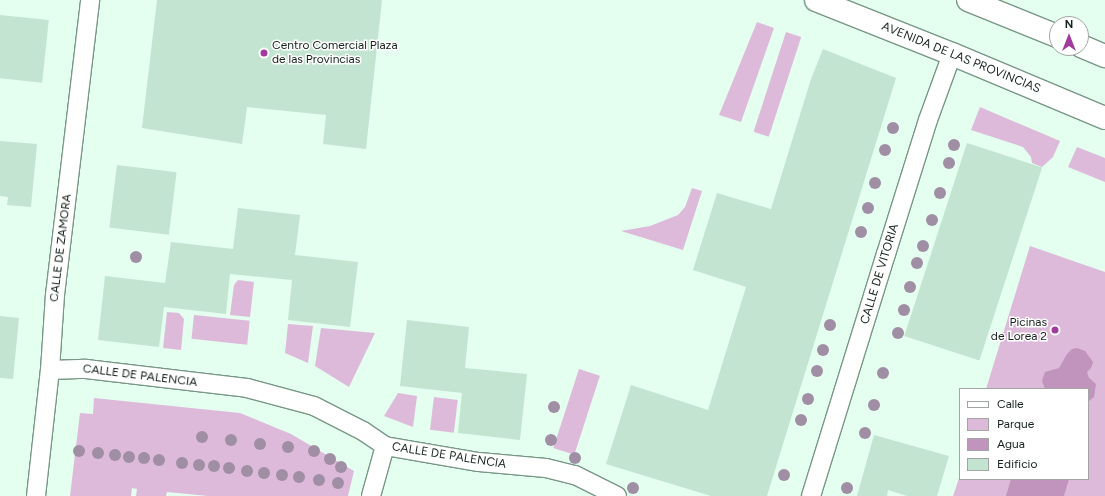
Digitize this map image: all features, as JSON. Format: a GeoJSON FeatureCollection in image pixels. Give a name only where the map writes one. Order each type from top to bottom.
{"type":"FeatureCollection","features":[{"type":"Feature","properties":{"kind":"main road","name":"AVENIDA DE LAS PROVINCIAS"},"geometry":{"type":"LineString","coordinates":[[816,0],[952,54],[1105,118]]}},
{"type":"Feature","properties":{"kind":"main road"},"geometry":{"type":"LineString","coordinates":[[968,0],[1049,33]]}},
{"type":"Feature","properties":{"kind":"main road"},"geometry":{"type":"LineString","coordinates":[[1089,49],[1105,56]]}},
{"type":"Feature","properties":{"kind":"street","name":"CALLE DE ZAMORA"},"geometry":{"type":"LineString","coordinates":[[36,496],[50,370],[55,295],[90,0]]}},
{"type":"Feature","properties":{"kind":"street","name":"CALLE DE VITORIA"},"geometry":{"type":"LineString","coordinates":[[811,496],[909,180],[952,54]]}},
{"type":"Feature","properties":{"kind":"street","name":"CALLE DE PALENCIA"},"geometry":{"type":"LineString","coordinates":[[50,370],[86,369],[246,388],[314,406],[363,432],[385,446],[479,462],[546,468],[575,475],[617,496]]}},
{"type":"Feature","properties":{"kind":"street"},"geometry":{"type":"LineString","coordinates":[[371,496],[385,446]]}},
{"type":"Feature","properties":{"kind":"green space"},"geometry":{"type":"Polygon","coordinates":[[[757,22],[774,28],[741,122],[719,115],[757,22]]]}},
{"type":"Feature","properties":{"kind":"green space"},"geometry":{"type":"Polygon","coordinates":[[[786,32],[801,37],[769,137],[754,132],[786,32]]]}},
{"type":"Feature","properties":{"kind":"green space"},"geometry":{"type":"Polygon","coordinates":[[[980,107],[1060,141],[1053,157],[1042,167],[1032,163],[1031,157],[1023,147],[971,130],[980,107]]]}},
{"type":"Feature","properties":{"kind":"green space"},"geometry":{"type":"Polygon","coordinates":[[[1077,147],[1105,158],[1105,182],[1068,167],[1077,147]]]}},
{"type":"Feature","properties":{"kind":"green space"},"geometry":{"type":"Polygon","coordinates":[[[692,188],[702,191],[683,250],[621,231],[650,226],[678,215],[685,207],[692,188]]]}},
{"type":"Feature","properties":{"kind":"green space","name":"Picinas de Lorea 2"},"geometry":{"type":"Polygon","coordinates":[[[1030,246],[1105,272],[1105,496],[953,496],[959,478],[959,480],[1089,480],[1089,388],[986,388],[1030,246]]]}},
{"type":"Feature","properties":{"kind":"green space"},"geometry":{"type":"Polygon","coordinates":[[[238,280],[254,282],[250,317],[230,315],[234,285],[238,280]]]}},
{"type":"Feature","properties":{"kind":"green space"},"geometry":{"type":"Polygon","coordinates":[[[167,312],[179,313],[184,319],[181,350],[163,348],[167,312]]]}},
{"type":"Feature","properties":{"kind":"green space"},"geometry":{"type":"Polygon","coordinates":[[[194,315],[250,321],[247,345],[191,339],[194,315]]]}},
{"type":"Feature","properties":{"kind":"green space"},"geometry":{"type":"Polygon","coordinates":[[[288,324],[313,326],[308,363],[285,353],[288,324]]]}},
{"type":"Feature","properties":{"kind":"green space"},"geometry":{"type":"Polygon","coordinates":[[[321,328],[375,333],[349,387],[315,366],[321,328]]]}},
{"type":"Feature","properties":{"kind":"green space"},"geometry":{"type":"Polygon","coordinates":[[[579,369],[600,376],[574,455],[553,448],[579,369]]]}},
{"type":"Feature","properties":{"kind":"green space"},"geometry":{"type":"Polygon","coordinates":[[[398,393],[417,396],[413,427],[384,416],[398,393]]]}},
{"type":"Feature","properties":{"kind":"green space"},"geometry":{"type":"Polygon","coordinates":[[[434,397],[458,400],[454,433],[430,430],[434,397]]]}},
{"type":"Feature","properties":{"kind":"green space"},"geometry":{"type":"Polygon","coordinates":[[[94,398],[240,413],[291,434],[354,471],[348,496],[208,496],[167,492],[166,496],[136,496],[137,489],[132,488],[131,496],[70,496],[80,413],[93,414],[94,398]]]}},
{"type":"Feature","properties":{"kind":"water"},"geometry":{"type":"Polygon","coordinates":[[[1077,348],[1085,351],[1093,362],[1091,368],[1087,372],[1089,378],[1096,384],[1094,397],[1089,401],[1089,388],[1045,388],[1042,381],[1045,372],[1059,368],[1067,354],[1072,349],[1077,348]]]}},
{"type":"Feature","properties":{"kind":"water"},"geometry":{"type":"Polygon","coordinates":[[[1011,480],[1069,480],[1064,496],[1006,496],[1011,480]]]}},
{"type":"Feature","properties":{"kind":"building","name":"Centro Comercial Plaza de las Provincias"},"geometry":{"type":"Polygon","coordinates":[[[157,0],[382,0],[366,149],[323,144],[326,115],[247,107],[242,144],[142,128],[157,0]]]}},
{"type":"Feature","properties":{"kind":"building"},"geometry":{"type":"Polygon","coordinates":[[[0,15],[49,20],[42,83],[0,78],[0,15]]]}},
{"type":"Feature","properties":{"kind":"building"},"geometry":{"type":"Polygon","coordinates":[[[823,49],[896,78],[767,496],[711,496],[606,464],[631,385],[708,410],[746,287],[693,270],[717,193],[771,209],[811,79],[823,49]]]}},
{"type":"Feature","properties":{"kind":"building"},"geometry":{"type":"Polygon","coordinates":[[[0,141],[37,144],[31,207],[7,205],[8,197],[0,196],[0,141]]]}},
{"type":"Feature","properties":{"kind":"building"},"geometry":{"type":"Polygon","coordinates":[[[967,143],[1042,167],[979,360],[904,336],[967,143]]]}},
{"type":"Feature","properties":{"kind":"building"},"geometry":{"type":"Polygon","coordinates":[[[117,165],[177,172],[169,235],[109,228],[117,165]]]}},
{"type":"Feature","properties":{"kind":"building"},"geometry":{"type":"Polygon","coordinates":[[[238,208],[300,215],[295,255],[358,262],[350,327],[288,320],[292,280],[230,274],[226,314],[164,307],[159,347],[98,340],[105,276],[165,283],[171,242],[233,249],[238,208]]]}},
{"type":"Feature","properties":{"kind":"building"},"geometry":{"type":"Polygon","coordinates":[[[0,316],[19,318],[13,379],[0,378],[0,316]]]}},
{"type":"Feature","properties":{"kind":"building"},"geometry":{"type":"Polygon","coordinates":[[[407,320],[469,327],[465,368],[527,374],[520,440],[458,433],[462,393],[400,386],[407,320]]]}},
{"type":"Feature","properties":{"kind":"building"},"geometry":{"type":"Polygon","coordinates":[[[874,435],[949,456],[937,496],[907,496],[888,490],[887,496],[857,496],[874,435]]]}},
{"type":"Feature","properties":{"kind":"place","name":"Centro Comercial Plaza de las Provincias"},"geometry":{"type":"Point","coordinates":[264,53]}},
{"type":"Feature","properties":{"kind":"place","name":"Picinas de Lorea 2"},"geometry":{"type":"Point","coordinates":[1055,330]}}]}
